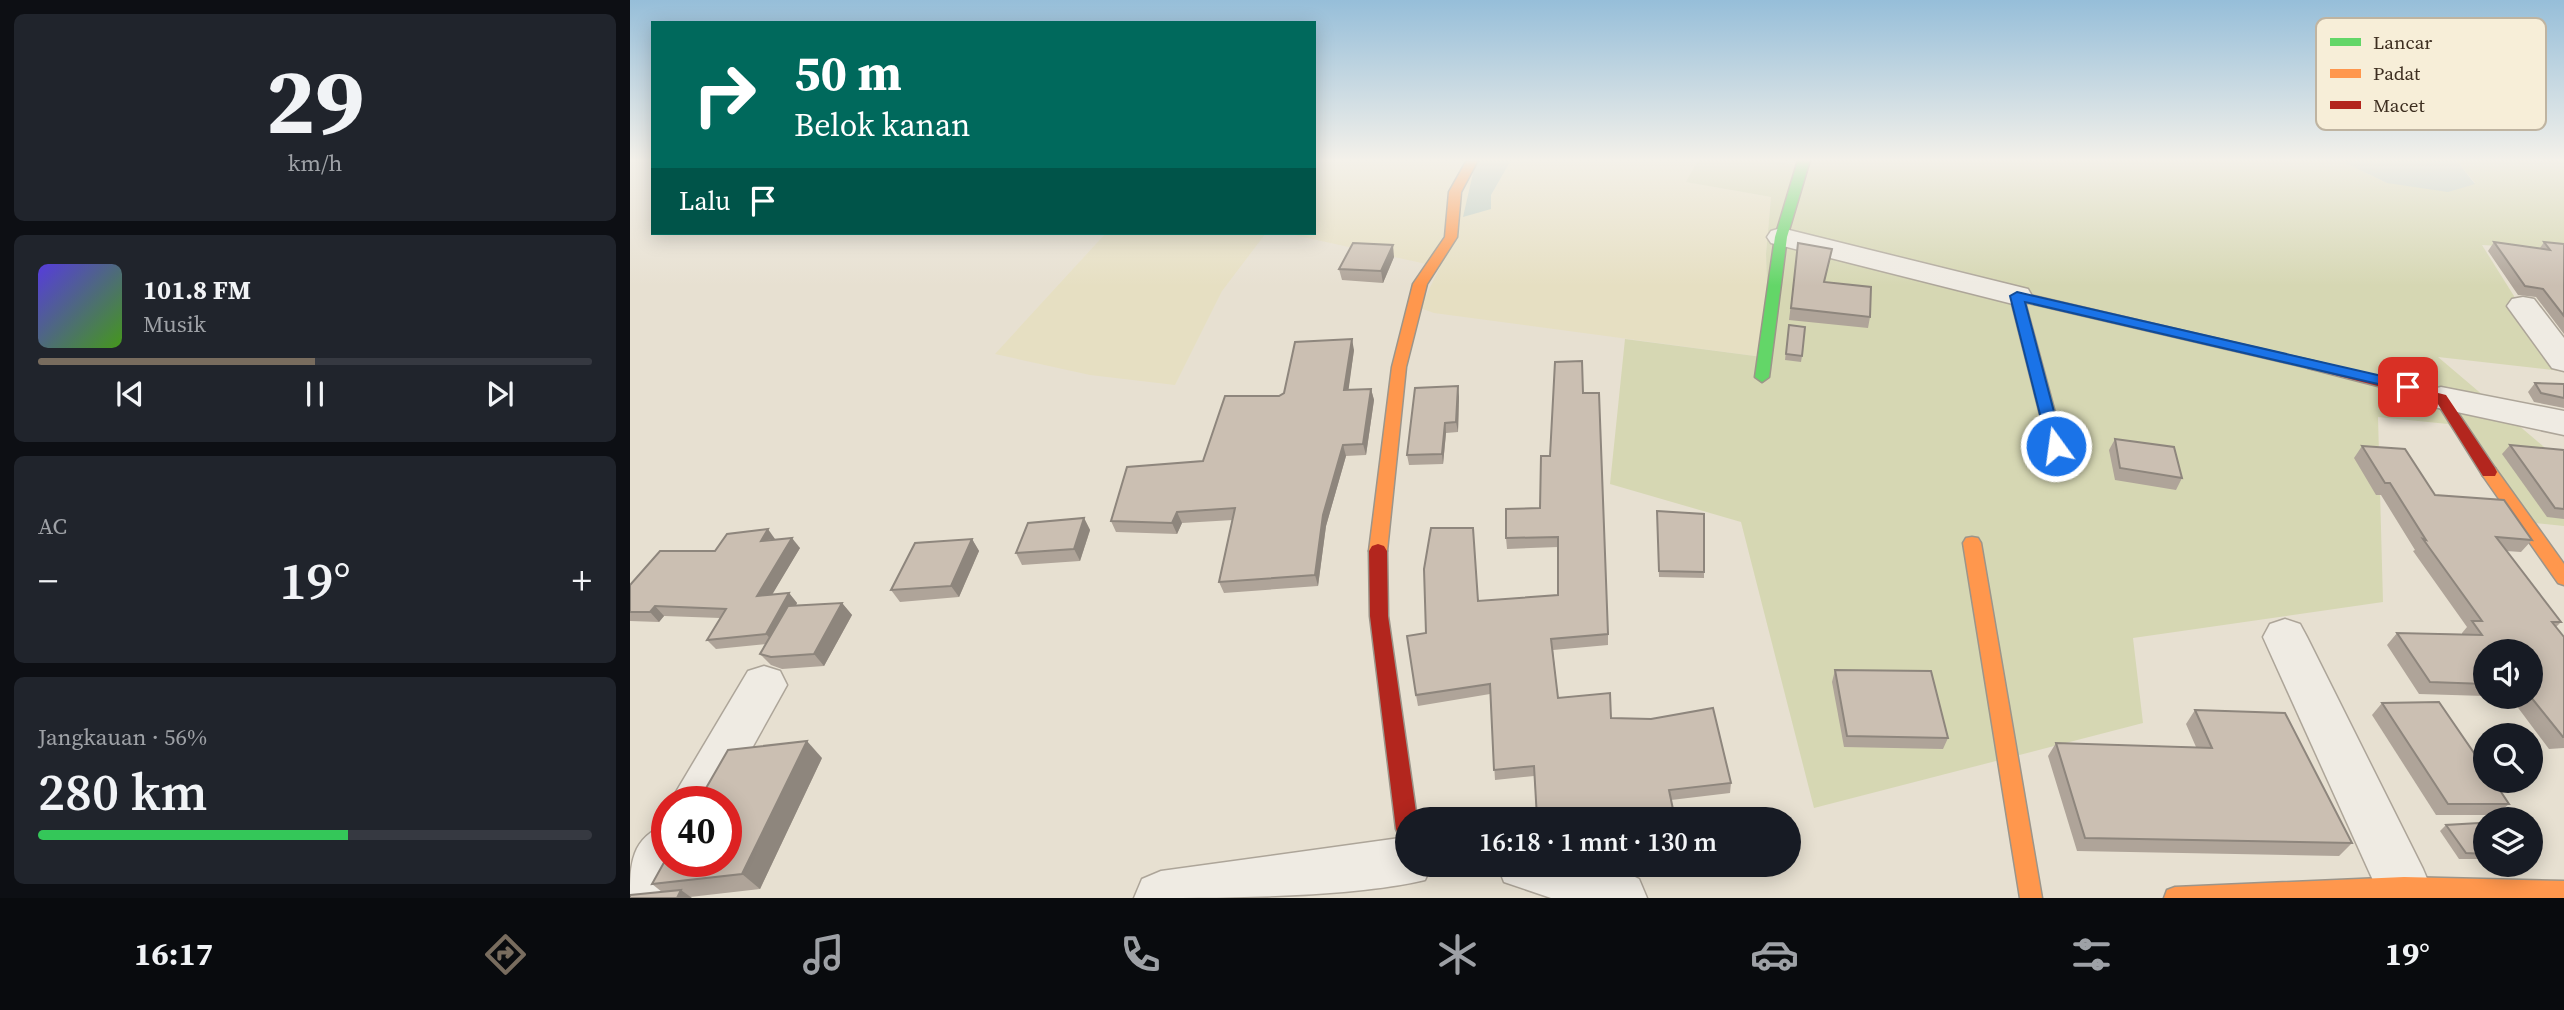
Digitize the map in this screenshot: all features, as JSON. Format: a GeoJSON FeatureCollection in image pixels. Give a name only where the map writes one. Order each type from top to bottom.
{"type":"FeatureCollection","features":[{"type":"Feature","properties":{"kind":"street"},"geometry":{"type":"LineString","coordinates":[[1404,807],[1379,616],[1378,534],[1399,367],[1420,284],[1451,237],[1454,202]]}},
{"type":"Feature","properties":{"kind":"street"},"geometry":{"type":"LineString","coordinates":[[1762,377],[1781,237],[1791,202]]}},
{"type":"Feature","properties":{"kind":"street"},"geometry":{"type":"LineString","coordinates":[[1781,237],[2441,397],[2564,423]]}},
{"type":"Feature","properties":{"kind":"street"},"geometry":{"type":"LineString","coordinates":[[2017,296],[2056,446]]}},
{"type":"Feature","properties":{"kind":"street"},"geometry":{"type":"LineString","coordinates":[[2523,306],[2560,353]]}},
{"type":"Feature","properties":{"kind":"street"},"geometry":{"type":"LineString","coordinates":[[2441,397],[2483,463],[2564,578]]}},
{"type":"Feature","properties":{"kind":"street"},"geometry":{"type":"LineString","coordinates":[[1972,543],[2031,898]]}},
{"type":"Feature","properties":{"kind":"street"},"geometry":{"type":"LineString","coordinates":[[2285,637],[2404,888]]}},
{"type":"Feature","properties":{"kind":"street"},"geometry":{"type":"LineString","coordinates":[[704,786],[764,685]]}},
{"type":"Feature","properties":{"kind":"street"},"geometry":{"type":"LineString","coordinates":[[1161,898],[1395,864]]}},
{"type":"Feature","properties":{"kind":"street"},"geometry":{"type":"LineString","coordinates":[[638,898],[651,876]]}},
{"type":"Feature","properties":{"kind":"street"},"geometry":{"type":"LineString","coordinates":[[1558,877],[1603,893]]}},
{"type":"Feature","properties":{"kind":"street"},"geometry":{"type":"LineString","coordinates":[[2175,898],[2404,888],[2564,892]]}},
{"type":"Feature","properties":{"kind":"shaded area"},"geometry":{"type":"Polygon","coordinates":[[[1316,202],[1771,202],[1766,254],[1770,358],[1434,313],[1420,308],[1440,267],[1294,235],[1316,235],[1316,202]]]}},
{"type":"Feature","properties":{"kind":"shaded area"},"geometry":{"type":"Polygon","coordinates":[[[1466,202],[1491,202],[1491,209],[1463,217],[1466,202]]]}},
{"type":"Feature","properties":{"kind":"shaded area"},"geometry":{"type":"Polygon","coordinates":[[[1104,235],[1264,235],[1222,291],[1175,385],[1090,375],[995,354],[1104,235]]]}},
{"type":"Feature","properties":{"kind":"green space"},"geometry":{"type":"Polygon","coordinates":[[[1771,202],[2564,202],[2564,250],[2482,245],[2561,371],[2438,357],[2564,464],[2564,526],[2525,522],[2448,424],[2378,417],[2383,602],[2133,638],[2143,723],[1814,808],[1741,522],[1610,484],[1625,339],[1770,358],[1766,254],[1771,202]]]}},
{"type":"Feature","properties":{"kind":"building"},"geometry":{"type":"Polygon","coordinates":[[[2494,242],[2550,250],[2544,242],[2564,244],[2564,316],[2543,289],[2525,286],[2494,242]]]}},
{"type":"Feature","properties":{"kind":"building"},"geometry":{"type":"Polygon","coordinates":[[[1353,243],[1393,245],[1381,271],[1339,269],[1353,243]]]}},
{"type":"Feature","properties":{"kind":"building"},"geometry":{"type":"Polygon","coordinates":[[[1798,243],[1832,249],[1824,282],[1871,287],[1870,317],[1791,308],[1798,243]]]}},
{"type":"Feature","properties":{"kind":"building"},"geometry":{"type":"Polygon","coordinates":[[[1789,325],[1805,327],[1802,356],[1786,354],[1789,325]]]}},
{"type":"Feature","properties":{"kind":"building"},"geometry":{"type":"Polygon","coordinates":[[[1352,339],[1344,390],[1371,389],[1363,444],[1343,445],[1323,515],[1315,575],[1219,582],[1235,508],[1177,512],[1172,523],[1111,521],[1127,467],[1203,461],[1225,396],[1279,396],[1284,393],[1295,342],[1352,339]]]}},
{"type":"Feature","properties":{"kind":"building"},"geometry":{"type":"Polygon","coordinates":[[[1582,361],[1583,393],[1599,393],[1608,634],[1551,639],[1558,698],[1610,693],[1611,718],[1651,719],[1713,708],[1731,783],[1669,790],[1673,807],[1536,807],[1534,766],[1494,770],[1490,684],[1416,695],[1407,636],[1426,633],[1424,569],[1431,528],[1473,528],[1478,601],[1558,595],[1558,537],[1506,538],[1506,509],[1540,508],[1541,456],[1550,456],[1555,362],[1582,361]]]}},
{"type":"Feature","properties":{"kind":"building"},"geometry":{"type":"Polygon","coordinates":[[[2535,383],[2564,384],[2564,398],[2541,393],[2535,383]]]}},
{"type":"Feature","properties":{"kind":"building"},"geometry":{"type":"Polygon","coordinates":[[[1458,386],[1456,422],[1445,423],[1442,454],[1407,455],[1415,388],[1458,386]]]}},
{"type":"Feature","properties":{"kind":"building"},"geometry":{"type":"Polygon","coordinates":[[[2115,439],[2174,447],[2182,478],[2120,468],[2115,439]]]}},
{"type":"Feature","properties":{"kind":"building"},"geometry":{"type":"Polygon","coordinates":[[[2510,445],[2564,450],[2564,509],[2555,508],[2510,445]]]}},
{"type":"Feature","properties":{"kind":"building"},"geometry":{"type":"Polygon","coordinates":[[[2362,446],[2405,449],[2435,495],[2504,500],[2532,540],[2496,537],[2561,622],[2552,622],[2564,637],[2564,737],[2540,709],[2543,709],[2543,639],[2473,639],[2473,684],[2430,682],[2397,633],[2482,635],[2472,621],[2482,621],[2423,539],[2426,540],[2390,483],[2385,483],[2362,446]]]}},
{"type":"Feature","properties":{"kind":"building"},"geometry":{"type":"Polygon","coordinates":[[[1657,511],[1704,514],[1704,572],[1659,571],[1657,511]]]}},
{"type":"Feature","properties":{"kind":"building"},"geometry":{"type":"Polygon","coordinates":[[[1084,518],[1074,549],[1016,553],[1028,523],[1084,518]]]}},
{"type":"Feature","properties":{"kind":"building"},"geometry":{"type":"Polygon","coordinates":[[[768,529],[761,541],[792,538],[757,596],[789,593],[766,634],[707,640],[726,609],[655,606],[650,612],[630,612],[630,585],[660,551],[715,551],[727,534],[768,529]]]}},
{"type":"Feature","properties":{"kind":"building"},"geometry":{"type":"Polygon","coordinates":[[[972,539],[951,586],[891,590],[915,543],[972,539]]]}},
{"type":"Feature","properties":{"kind":"building"},"geometry":{"type":"Polygon","coordinates":[[[842,603],[814,654],[771,657],[760,654],[788,606],[842,603]]]}},
{"type":"Feature","properties":{"kind":"building"},"geometry":{"type":"Polygon","coordinates":[[[1835,670],[1931,671],[1948,738],[1847,736],[1835,670]]]}},
{"type":"Feature","properties":{"kind":"building"},"geometry":{"type":"Polygon","coordinates":[[[2439,702],[2473,752],[2473,793],[2502,793],[2509,804],[2448,804],[2382,703],[2439,702]]]}},
{"type":"Feature","properties":{"kind":"building"},"geometry":{"type":"Polygon","coordinates":[[[2195,710],[2285,713],[2352,843],[2085,838],[2056,743],[2212,748],[2195,710]]]}},
{"type":"Feature","properties":{"kind":"building"},"geometry":{"type":"Polygon","coordinates":[[[807,741],[742,874],[742,786],[707,786],[728,750],[807,741]]]}},
{"type":"Feature","properties":{"kind":"building"},"geometry":{"type":"Polygon","coordinates":[[[2473,823],[2473,853],[2466,853],[2446,825],[2473,823]]]}},
{"type":"Feature","properties":{"kind":"building"},"geometry":{"type":"Polygon","coordinates":[[[656,877],[715,877],[652,884],[656,877]]]}},
{"type":"Feature","properties":{"kind":"building"},"geometry":{"type":"Polygon","coordinates":[[[681,890],[677,898],[630,898],[630,895],[681,890]]]}},
{"type":"Feature","properties":{"kind":"traffic: fast"},"geometry":{"type":"LineString","coordinates":[[1762,377],[1781,237],[1791,202]]}},
{"type":"Feature","properties":{"kind":"traffic: fast"},"geometry":{"type":"LineString","coordinates":[[2056,446],[2017,296],[2313,365]]}},
{"type":"Feature","properties":{"kind":"traffic: slow"},"geometry":{"type":"LineString","coordinates":[[1378,551],[1399,367],[1420,284],[1451,237],[1454,202]]}},
{"type":"Feature","properties":{"kind":"traffic: slow"},"geometry":{"type":"LineString","coordinates":[[2489,472],[2564,578]]}},
{"type":"Feature","properties":{"kind":"traffic: slow"},"geometry":{"type":"LineString","coordinates":[[1972,543],[2031,898]]}},
{"type":"Feature","properties":{"kind":"traffic: slow"},"geometry":{"type":"LineString","coordinates":[[2175,898],[2404,888],[2564,892]]}},
{"type":"Feature","properties":{"kind":"traffic: jam"},"geometry":{"type":"LineString","coordinates":[[2313,365],[2441,398],[2489,472]]}},
{"type":"Feature","properties":{"kind":"traffic: jam"},"geometry":{"type":"LineString","coordinates":[[1378,551],[1379,616],[1404,807]]}},
{"type":"Feature","properties":{"kind":"route"},"geometry":{"type":"LineString","coordinates":[[2056,446],[2017,296],[2408,387]]}}]}
